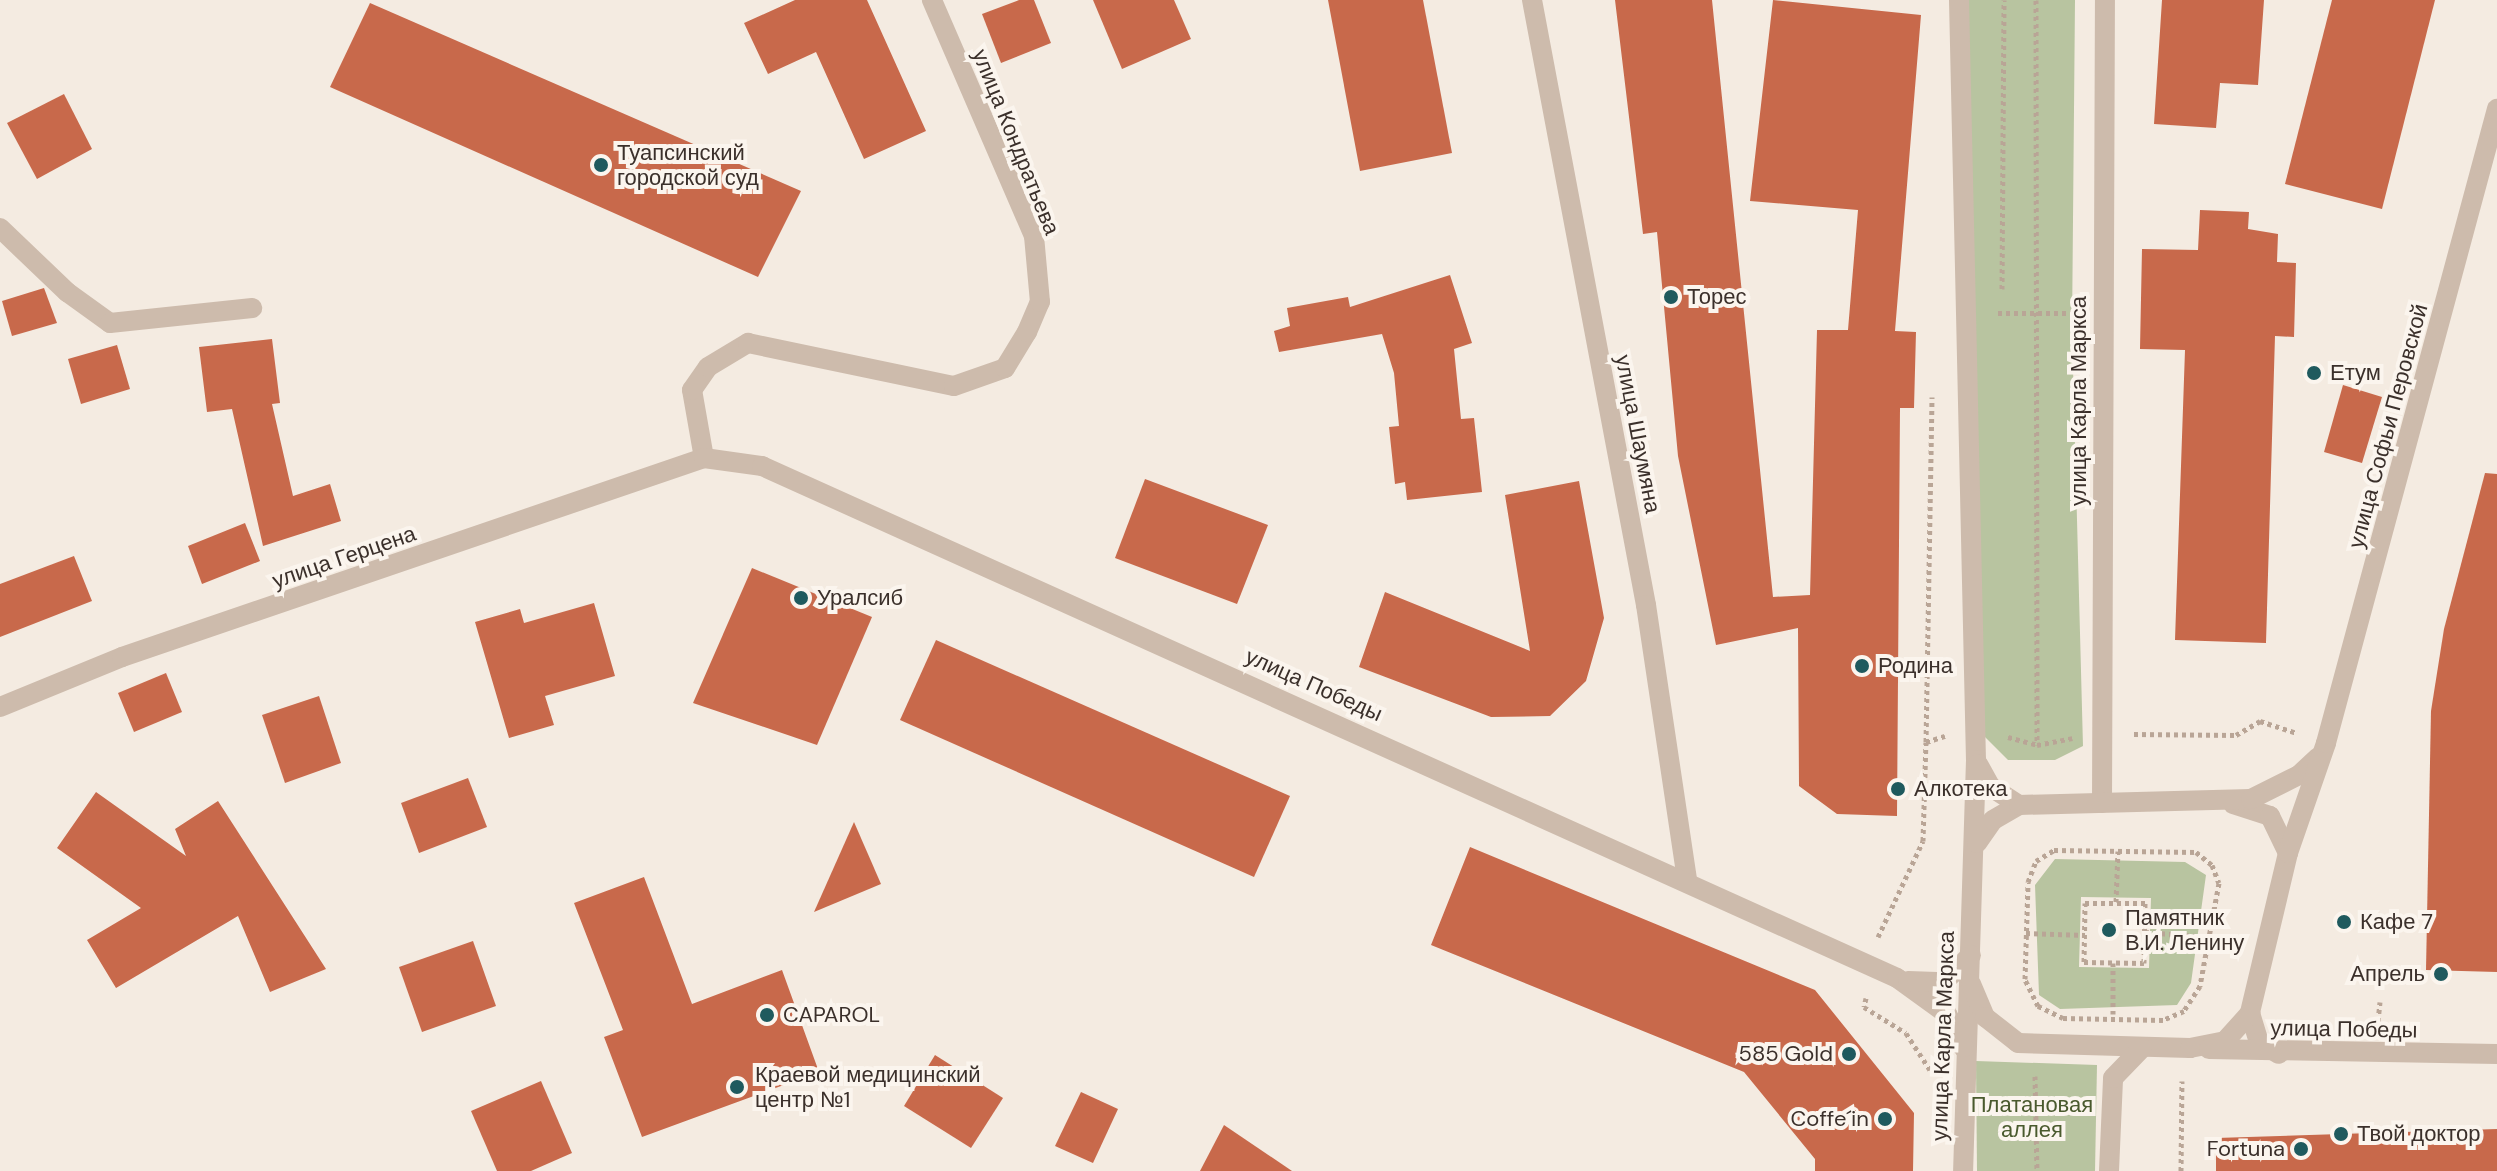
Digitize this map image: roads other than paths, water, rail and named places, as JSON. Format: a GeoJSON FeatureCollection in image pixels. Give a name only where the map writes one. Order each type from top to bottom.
{"type":"FeatureCollection","features":[{"type":"Feature","properties":{"kind":"street","name":"улица Кондратьева"},"geometry":{"type":"LineString","coordinates":[[704,458],[692,390],[708,367],[748,343],[954,386],[1005,368],[1027,332],[1040,302],[1034,236],[932,0]]}},
{"type":"Feature","properties":{"kind":"street","name":"улица Шаумяна"},"geometry":{"type":"LineString","coordinates":[[1532,0],[1646,605],[1687,879]]}},
{"type":"Feature","properties":{"kind":"street","name":"улица Карла Маркса"},"geometry":{"type":"LineString","coordinates":[[1959,0],[1976,760],[1971,955],[1963,1047],[1963,1171]]}},
{"type":"Feature","properties":{"kind":"street","name":"улица Карла Маркса"},"geometry":{"type":"LineString","coordinates":[[2102,803],[2105,0]]}},
{"type":"Feature","properties":{"kind":"street","name":"улица Софьи Перовской"},"geometry":{"type":"LineString","coordinates":[[2250,1013],[2288,853],[2324,748],[2497,109]]}},
{"type":"Feature","properties":{"kind":"street"},"geometry":{"type":"LineString","coordinates":[[0,228],[67,292],[110,323],[252,308]]}},
{"type":"Feature","properties":{"kind":"street","name":"улица Герцена"},"geometry":{"type":"LineString","coordinates":[[0,707],[122,657],[704,458]]}},
{"type":"Feature","properties":{"kind":"street","name":"улица Победы"},"geometry":{"type":"LineString","coordinates":[[704,458],[762,466],[1687,879],[2026,1043]]}},
{"type":"Feature","properties":{"kind":"street"},"geometry":{"type":"LineString","coordinates":[[1975,847],[1993,820],[2019,805],[2221,802],[2275,790],[2324,748]]}},
{"type":"Feature","properties":{"kind":"street"},"geometry":{"type":"LineString","coordinates":[[1976,760],[1991,787],[2019,805]]}},
{"type":"Feature","properties":{"kind":"street"},"geometry":{"type":"LineString","coordinates":[[2221,802],[2270,816],[2288,853]]}},
{"type":"Feature","properties":{"kind":"street","name":"улица Победы"},"geometry":{"type":"LineString","coordinates":[[1897,978],[1933,985],[1953,975],[1971,955]]}},
{"type":"Feature","properties":{"kind":"street"},"geometry":{"type":"LineString","coordinates":[[1968,978],[1985,1017],[2026,1043],[2190,1048],[2225,1041],[2250,1013]]}},
{"type":"Feature","properties":{"kind":"street","name":"улица Победы"},"geometry":{"type":"LineString","coordinates":[[1930,998],[1958,1029],[1963,1047]]}},
{"type":"Feature","properties":{"kind":"street"},"geometry":{"type":"LineString","coordinates":[[2250,1013],[2259,1042],[2279,1054]]}},
{"type":"Feature","properties":{"kind":"street"},"geometry":{"type":"LineString","coordinates":[[2109,1171],[2113,1078],[2142,1048]]}},
{"type":"Feature","properties":{"kind":"street","name":"улица Победы"},"geometry":{"type":"LineString","coordinates":[[2190,1048],[2279,1054],[2497,1054]]}},
{"type":"Feature","properties":{"kind":"place","name":"Туапсинский городской суд"},"geometry":{"type":"Point","coordinates":[601,165]}},
{"type":"Feature","properties":{"kind":"place","name":"Торес"},"geometry":{"type":"Point","coordinates":[1671,297]}},
{"type":"Feature","properties":{"kind":"place","name":"Етум"},"geometry":{"type":"Point","coordinates":[2314,373]}},
{"type":"Feature","properties":{"kind":"place","name":"Уралсиб"},"geometry":{"type":"Point","coordinates":[801,598]}},
{"type":"Feature","properties":{"kind":"place","name":"Родина"},"geometry":{"type":"Point","coordinates":[1862,666]}},
{"type":"Feature","properties":{"kind":"place","name":"Алкотека"},"geometry":{"type":"Point","coordinates":[1898,789]}},
{"type":"Feature","properties":{"kind":"place","name":"Кафе 7"},"geometry":{"type":"Point","coordinates":[2344,922]}},
{"type":"Feature","properties":{"kind":"place","name":"Памятник В.И. Ленину"},"geometry":{"type":"Point","coordinates":[2109,930]}},
{"type":"Feature","properties":{"kind":"place","name":"Апрель"},"geometry":{"type":"Point","coordinates":[2441,974]}},
{"type":"Feature","properties":{"kind":"place","name":"CAPAROL"},"geometry":{"type":"Point","coordinates":[767,1015]}},
{"type":"Feature","properties":{"kind":"place","name":"585 Gold"},"geometry":{"type":"Point","coordinates":[1849,1054]}},
{"type":"Feature","properties":{"kind":"place","name":"Краевой медицинский центр №1"},"geometry":{"type":"Point","coordinates":[737,1087]}},
{"type":"Feature","properties":{"kind":"place","name":"Coffe´in"},"geometry":{"type":"Point","coordinates":[1885,1119]}},
{"type":"Feature","properties":{"kind":"place","name":"Твой доктор"},"geometry":{"type":"Point","coordinates":[2341,1134]}},
{"type":"Feature","properties":{"kind":"place","name":"Fortuna"},"geometry":{"type":"Point","coordinates":[2301,1149]}},
{"type":"Feature","properties":{"kind":"park label","name":"Платановая аллея"},"geometry":{"type":"Point","coordinates":[2032,1116]}}]}
